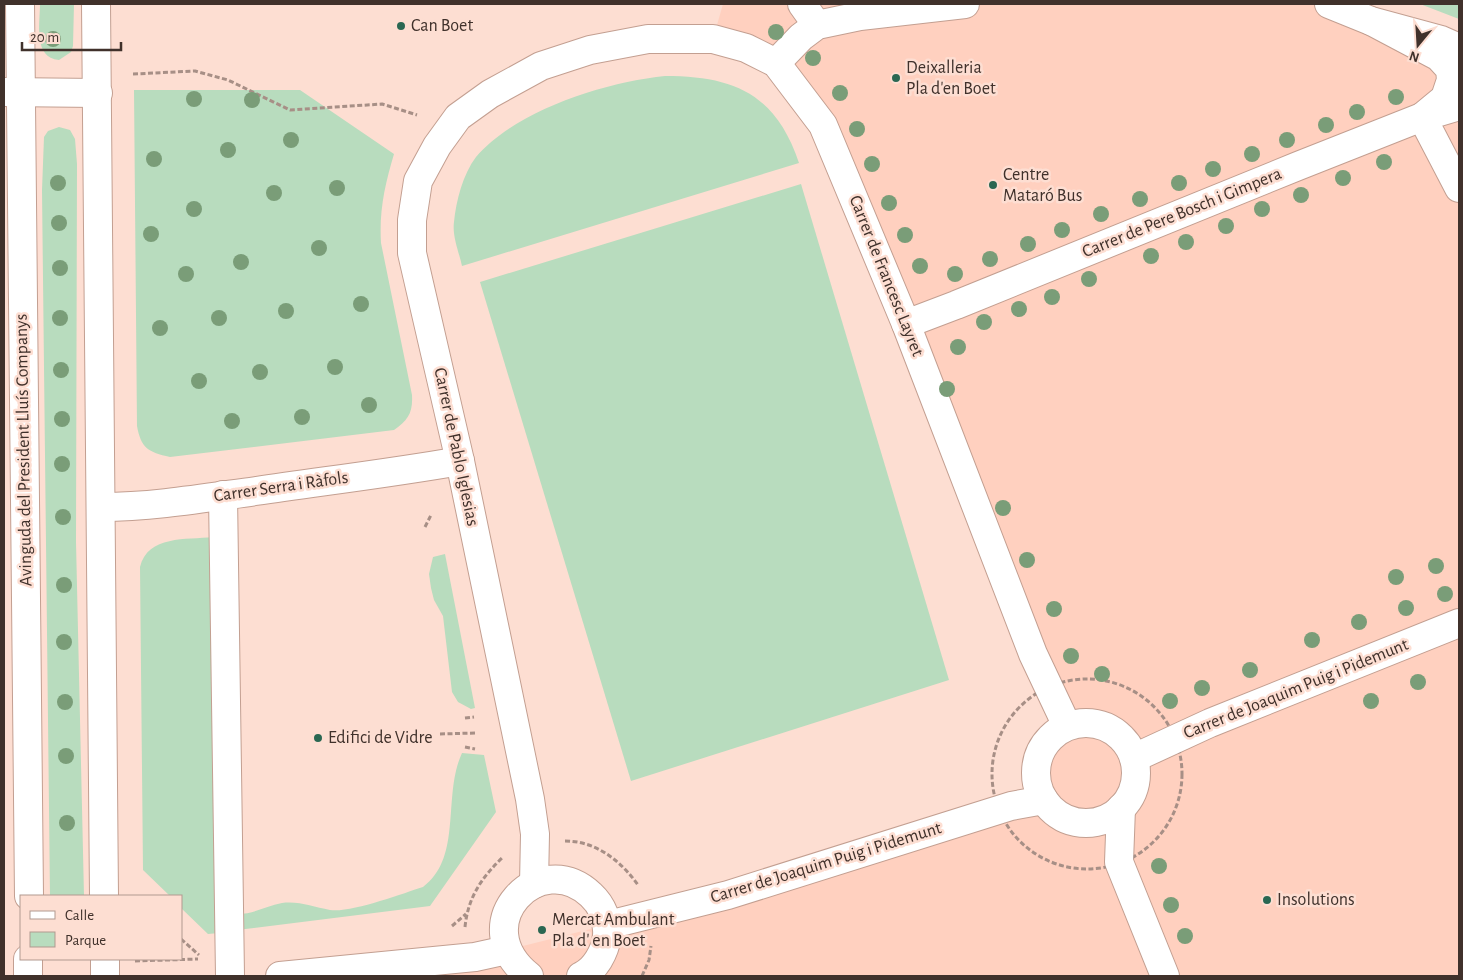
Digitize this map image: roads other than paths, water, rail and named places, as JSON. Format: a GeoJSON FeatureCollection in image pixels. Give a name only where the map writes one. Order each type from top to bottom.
{"type":"FeatureCollection","features":[{"type":"Feature","properties":{"kind":"street","name":"Avinguda del President Lluís Companys"},"geometry":{"type":"LineString","coordinates":[[20,4],[12,92],[29,895]]}},
{"type":"Feature","properties":{"kind":"street"},"geometry":{"type":"LineString","coordinates":[[96,4],[104,895]]}},
{"type":"Feature","properties":{"kind":"street"},"geometry":{"type":"LineString","coordinates":[[776,63],[801,37],[809,14],[860,16],[965,4]]}},
{"type":"Feature","properties":{"kind":"street"},"geometry":{"type":"LineString","coordinates":[[1329,4],[1371,21],[1439,57],[1450,69],[1451,80],[1444,98],[1422,117],[1459,188]]}},
{"type":"Feature","properties":{"kind":"street"},"geometry":{"type":"LineString","coordinates":[[1371,21],[1441,40],[1459,48]]}},
{"type":"Feature","properties":{"kind":"street","name":"Carrer de Francesc Layret"},"geometry":{"type":"LineString","coordinates":[[541,66],[590,50],[648,39],[681,38],[713,39],[746,48],[776,63],[823,125],[906,324],[1033,654],[1067,726]]}},
{"type":"Feature","properties":{"kind":"street","name":"Carrer de Pablo Iglesias"},"geometry":{"type":"LineString","coordinates":[[534,884],[535,834],[530,799],[460,461],[412,253],[412,220],[418,181],[437,146],[458,117],[490,94],[541,66]]}},
{"type":"Feature","properties":{"kind":"street"},"geometry":{"type":"LineString","coordinates":[[12,92],[98,93]]}},
{"type":"Feature","properties":{"kind":"street","name":"Carrer de Pere Bosch i Gimpera"},"geometry":{"type":"LineString","coordinates":[[906,324],[1422,117],[1459,106]]}},
{"type":"Feature","properties":{"kind":"street","name":"Carrer Serra i Ràfols"},"geometry":{"type":"LineString","coordinates":[[101,507],[126,507],[223,495],[460,461]]}},
{"type":"Feature","properties":{"kind":"street"},"geometry":{"type":"LineString","coordinates":[[223,495],[230,976]]}},
{"type":"Feature","properties":{"kind":"street","name":"Carrer de Joaquim Puig i Pidemunt"},"geometry":{"type":"LineString","coordinates":[[1134,758],[1176,738],[1459,624]]}},
{"type":"Feature","properties":{"kind":"street"},"geometry":{"type":"LineString","coordinates":[[1087,722],[1107,727],[1124,739],[1134,758],[1136,768],[1134,784],[1121,808],[1107,818],[1090,822],[1072,821],[1056,813],[1044,800],[1036,783],[1037,760],[1046,740],[1067,726],[1087,722]]}},
{"type":"Feature","properties":{"kind":"street","name":"Carrer de Joaquim Puig i Pidemunt"},"geometry":{"type":"LineString","coordinates":[[608,925],[728,895],[999,810],[1044,800]]}},
{"type":"Feature","properties":{"kind":"street"},"geometry":{"type":"LineString","coordinates":[[1121,808],[1119,862],[1165,976]]}},
{"type":"Feature","properties":{"kind":"street"},"geometry":{"type":"LineString","coordinates":[[529,976],[516,965],[506,950],[503,931],[507,911],[518,895],[534,884],[558,879],[581,886],[599,902],[608,925],[606,944],[598,962],[581,976]]}},
{"type":"Feature","properties":{"kind":"street"},"geometry":{"type":"LineString","coordinates":[[280,976],[475,957],[506,950]]}},
{"type":"Feature","properties":{"kind":"street"},"geometry":{"type":"LineString","coordinates":[[28,960],[28,976]]}},
{"type":"Feature","properties":{"kind":"street"},"geometry":{"type":"LineString","coordinates":[[105,960],[105,976]]}},
{"type":"Feature","properties":{"kind":"place","name":"Can Boet"},"geometry":{"type":"Point","coordinates":[401,26]}},
{"type":"Feature","properties":{"kind":"place","name":"Deixalleria Pla d'en Boet"},"geometry":{"type":"Point","coordinates":[896,78]}},
{"type":"Feature","properties":{"kind":"place","name":"Centre Mataró Bus"},"geometry":{"type":"Point","coordinates":[993,185]}},
{"type":"Feature","properties":{"kind":"place","name":"Edifici de Vidre"},"geometry":{"type":"Point","coordinates":[318,738]}},
{"type":"Feature","properties":{"kind":"place","name":"Insolutions"},"geometry":{"type":"Point","coordinates":[1267,900]}},
{"type":"Feature","properties":{"kind":"place","name":"Mercat Ambulant Pla d' en Boet"},"geometry":{"type":"Point","coordinates":[542,930]}}]}
